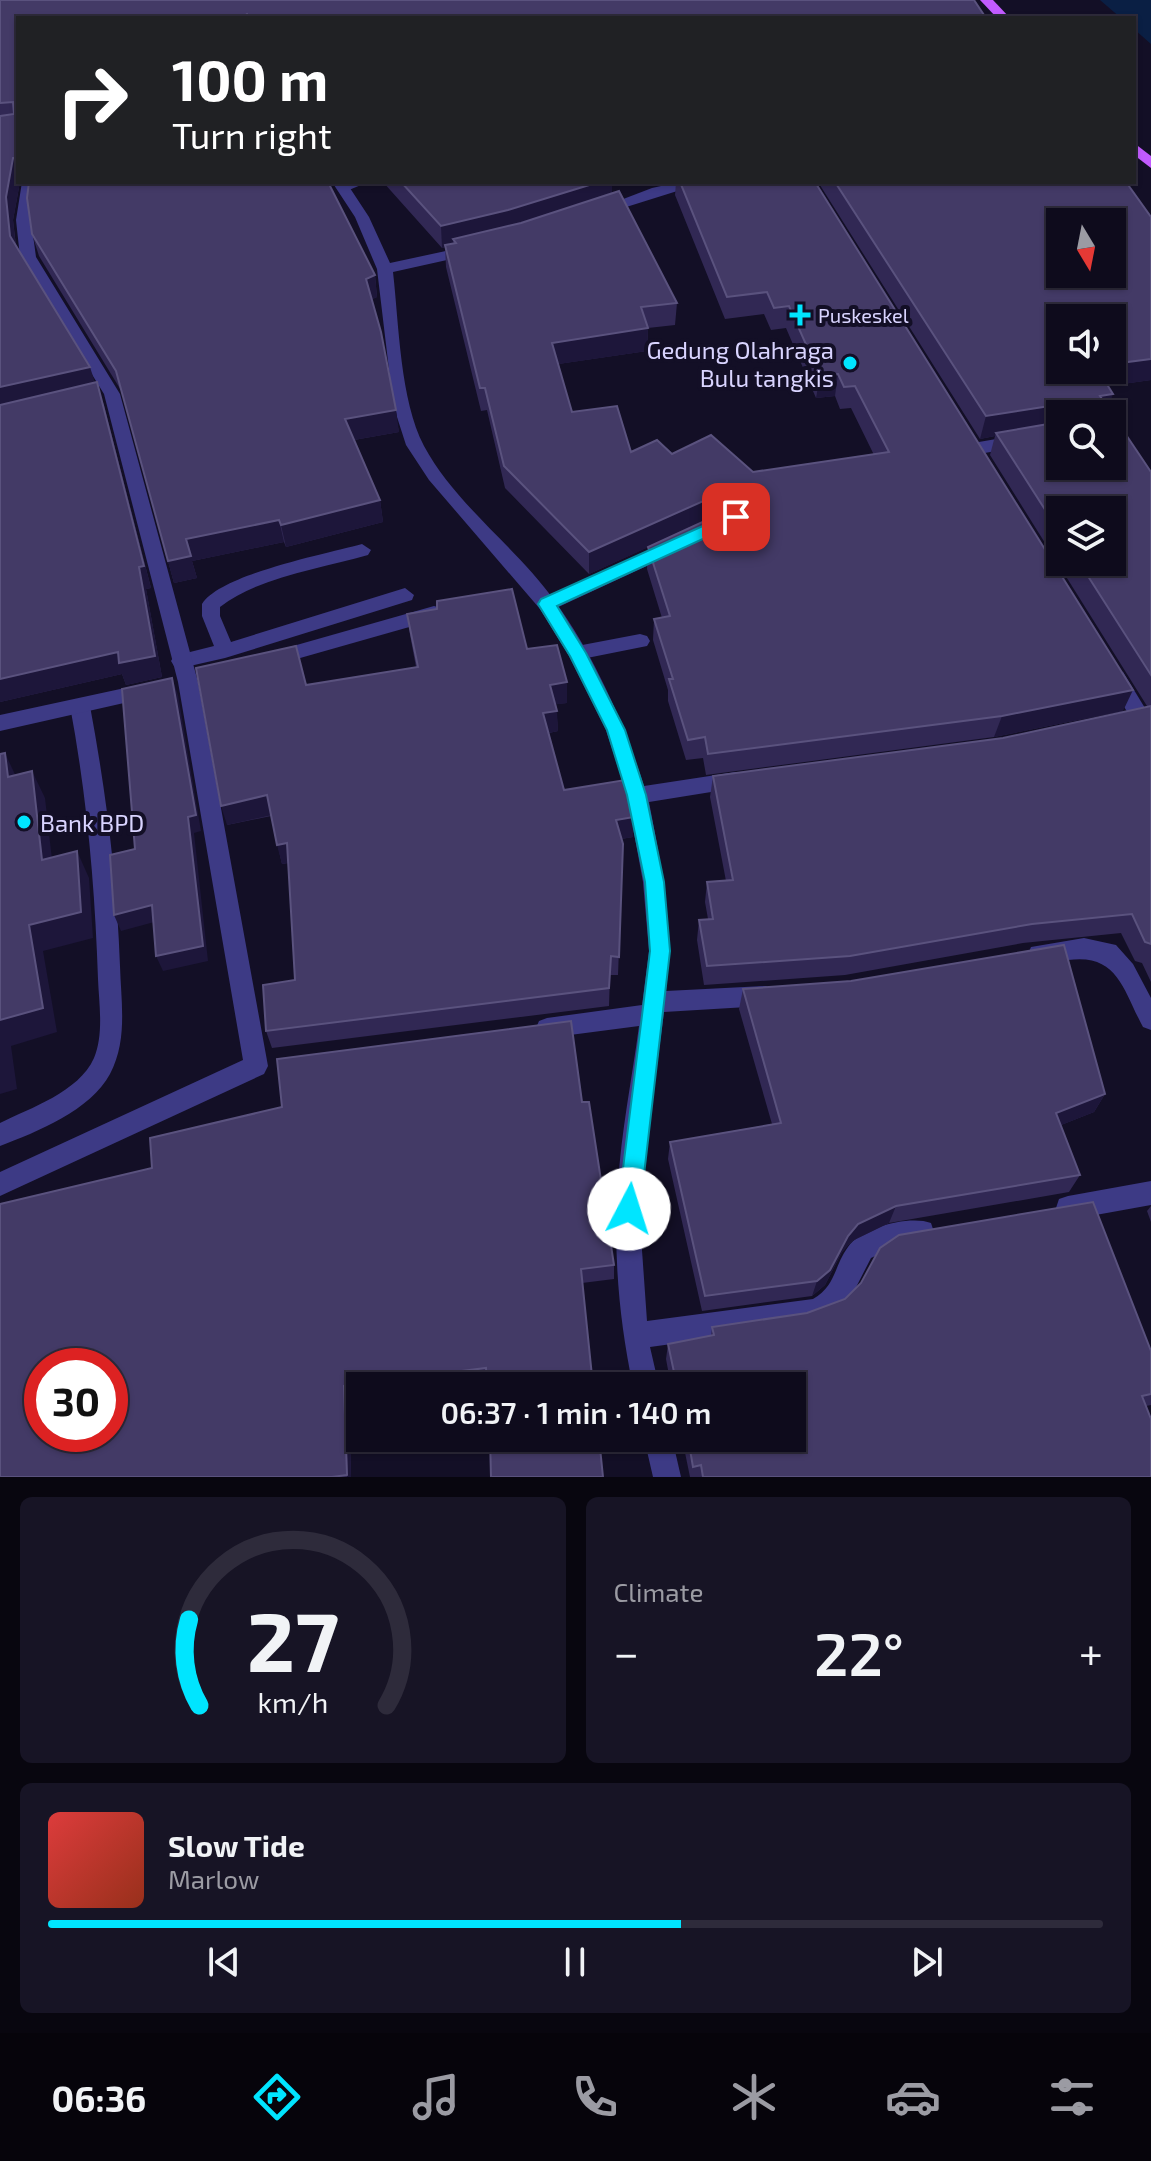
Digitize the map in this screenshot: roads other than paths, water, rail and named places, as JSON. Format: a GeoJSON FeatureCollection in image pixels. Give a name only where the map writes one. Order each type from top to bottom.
{"type":"FeatureCollection","features":[{"type":"Feature","properties":{"kind":"main road"},"geometry":{"type":"LineString","coordinates":[[986,0],[1002,16]]}},
{"type":"Feature","properties":{"kind":"main road"},"geometry":{"type":"LineString","coordinates":[[1136,150],[1151,164]]}},
{"type":"Feature","properties":{"kind":"street"},"geometry":{"type":"LineString","coordinates":[[0,1184],[264,1065],[190,674],[105,395],[28,257],[22,234],[22,207],[28,184]]}},
{"type":"Feature","properties":{"kind":"street"},"geometry":{"type":"LineString","coordinates":[[348,184],[385,269],[398,378],[405,417],[415,445],[435,476],[523,588],[547,604],[577,653],[616,730],[637,795],[656,894],[660,951],[630,1182],[628,1236],[635,1336],[643,1372]]}},
{"type":"Feature","properties":{"kind":"street"},"geometry":{"type":"LineString","coordinates":[[584,217],[657,191],[690,184]]}},
{"type":"Feature","properties":{"kind":"street"},"geometry":{"type":"LineString","coordinates":[[385,269],[438,260],[485,247]]}},
{"type":"Feature","properties":{"kind":"street"},"geometry":{"type":"LineString","coordinates":[[973,449],[1046,436]]}},
{"type":"Feature","properties":{"kind":"street"},"geometry":{"type":"LineString","coordinates":[[547,604],[682,542]]}},
{"type":"Feature","properties":{"kind":"street"},"geometry":{"type":"LineString","coordinates":[[225,651],[211,616],[211,604],[216,599],[237,588],[362,550]]}},
{"type":"Feature","properties":{"kind":"street"},"geometry":{"type":"LineString","coordinates":[[0,723],[80,706],[190,674],[225,651],[405,595]]}},
{"type":"Feature","properties":{"kind":"street"},"geometry":{"type":"LineString","coordinates":[[247,666],[456,607]]}},
{"type":"Feature","properties":{"kind":"street"},"geometry":{"type":"LineString","coordinates":[[577,653],[640,641]]}},
{"type":"Feature","properties":{"kind":"street"},"geometry":{"type":"LineString","coordinates":[[1107,664],[1139,718]]}},
{"type":"Feature","properties":{"kind":"street"},"geometry":{"type":"LineString","coordinates":[[0,1135],[79,1092],[99,1071],[108,1046],[108,917],[93,772],[80,706]]}},
{"type":"Feature","properties":{"kind":"street"},"geometry":{"type":"LineString","coordinates":[[637,795],[758,777]]}},
{"type":"Feature","properties":{"kind":"street"},"geometry":{"type":"LineString","coordinates":[[1022,956],[1084,948],[1108,952],[1125,971],[1151,1020]]}},
{"type":"Feature","properties":{"kind":"street"},"geometry":{"type":"LineString","coordinates":[[532,1030],[655,1008],[792,994]]}},
{"type":"Feature","properties":{"kind":"street"},"geometry":{"type":"LineString","coordinates":[[1039,1213],[1151,1193]]}},
{"type":"Feature","properties":{"kind":"street"},"geometry":{"type":"LineString","coordinates":[[635,1336],[816,1311],[833,1304],[843,1292],[852,1262],[871,1243],[950,1228]]}},
{"type":"Feature","properties":{"kind":"street"},"geometry":{"type":"LineString","coordinates":[[661,1452],[667,1477]]}},
{"type":"Feature","properties":{"kind":"water"},"geometry":{"type":"Polygon","coordinates":[[[1100,0],[1151,0],[1151,44],[1136,31],[1136,16],[1119,16],[1100,0]]]}},
{"type":"Feature","properties":{"kind":"place","name":"Puskeskel"},"geometry":{"type":"Point","coordinates":[800,315]}},
{"type":"Feature","properties":{"kind":"place","name":"Gedung Olahraga Bulu tangkis"},"geometry":{"type":"Point","coordinates":[850,363]}},
{"type":"Feature","properties":{"kind":"place","name":"Bank BPD"},"geometry":{"type":"Point","coordinates":[24,822]}}]}
